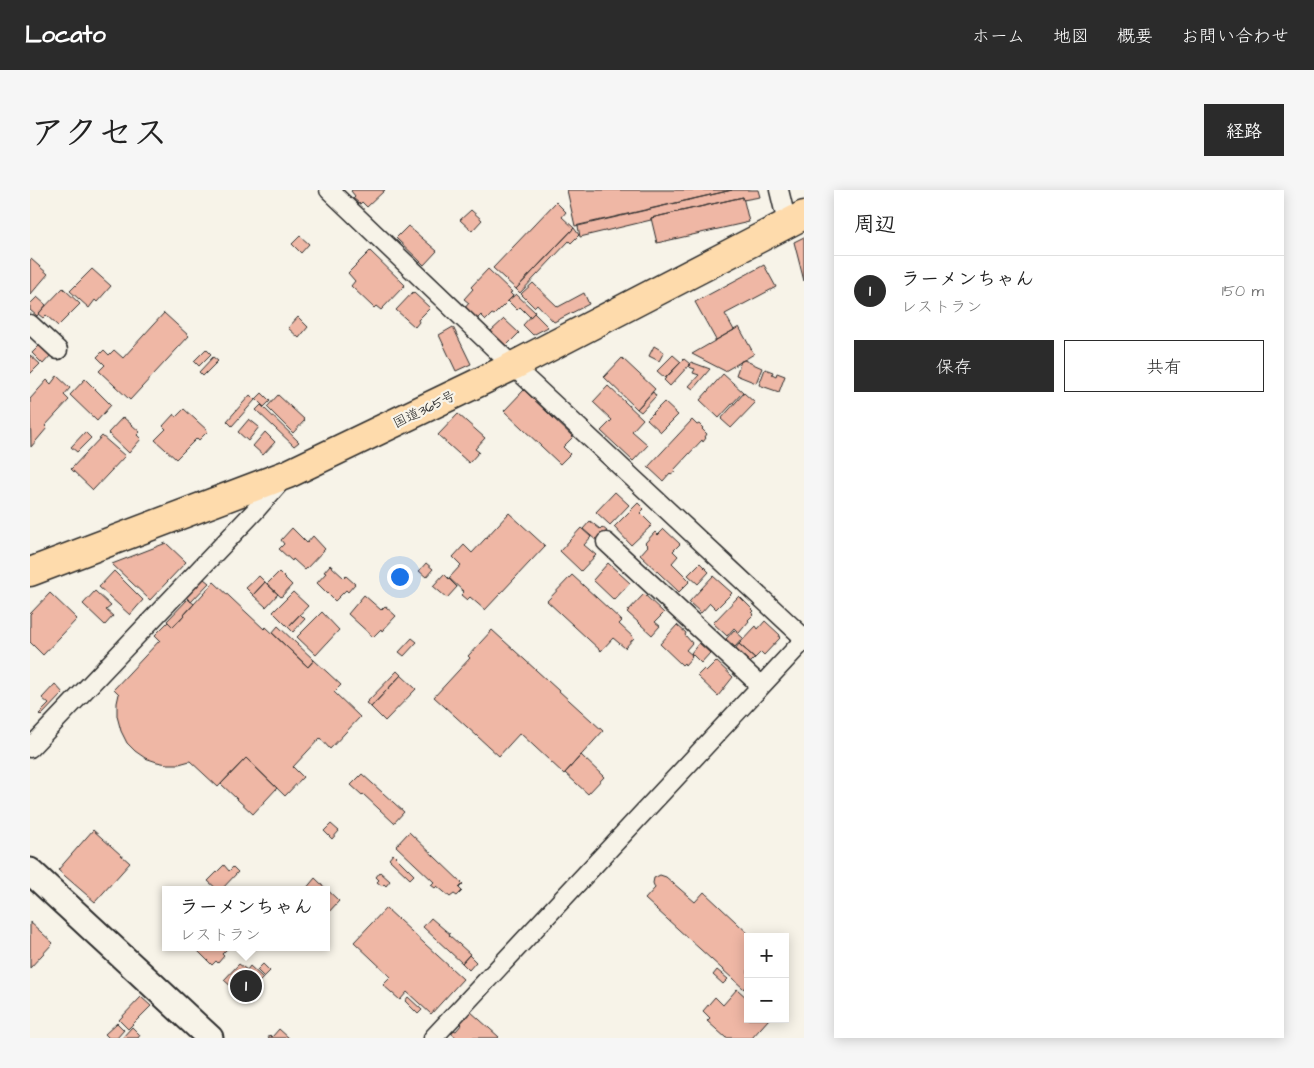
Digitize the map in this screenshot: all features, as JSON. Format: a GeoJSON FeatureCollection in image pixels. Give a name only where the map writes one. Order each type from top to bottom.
{"type":"FeatureCollection","features":[{"type":"Feature","properties":{"kind":"highway","name":"国道365号"},"geometry":{"type":"LineString","coordinates":[[30,572],[288,474],[513,366],[796,219]]}},
{"type":"Feature","properties":{"kind":"street"},"geometry":{"type":"LineString","coordinates":[[329,190],[513,366],[804,639],[433,1038]]}},
{"type":"Feature","properties":{"kind":"street"},"geometry":{"type":"LineString","coordinates":[[779,190],[796,219]]}},
{"type":"Feature","properties":{"kind":"street"},"geometry":{"type":"LineString","coordinates":[[30,324],[58,350]]}},
{"type":"Feature","properties":{"kind":"street"},"geometry":{"type":"LineString","coordinates":[[30,748],[288,474]]}},
{"type":"Feature","properties":{"kind":"street"},"geometry":{"type":"LineString","coordinates":[[606,542],[761,686]]}},
{"type":"Feature","properties":{"kind":"street"},"geometry":{"type":"LineString","coordinates":[[30,871],[210,1038]]}},
{"type":"Feature","properties":{"kind":"building"},"geometry":{"type":"Polygon","coordinates":[[[352,190],[385,190],[367,207],[362,202],[360,204],[353,198],[355,196],[352,190]]]}},
{"type":"Feature","properties":{"kind":"building"},"geometry":{"type":"Polygon","coordinates":[[[567,190],[732,190],[575,226],[567,190]]]}},
{"type":"Feature","properties":{"kind":"building"},"geometry":{"type":"Polygon","coordinates":[[[732,190],[758,190],[760,197],[743,200],[743,197],[651,218],[651,220],[580,237],[578,226],[732,190]]]}},
{"type":"Feature","properties":{"kind":"building"},"geometry":{"type":"Polygon","coordinates":[[[743,197],[749,222],[657,243],[651,218],[743,197]]]}},
{"type":"Feature","properties":{"kind":"building"},"geometry":{"type":"Polygon","coordinates":[[[556,202],[566,212],[562,217],[574,228],[516,289],[493,268],[556,202]]]}},
{"type":"Feature","properties":{"kind":"building"},"geometry":{"type":"Polygon","coordinates":[[[471,210],[482,220],[472,231],[460,220],[471,210]]]}},
{"type":"Feature","properties":{"kind":"building"},"geometry":{"type":"Polygon","coordinates":[[[408,226],[437,251],[424,265],[396,238],[408,226]]]}},
{"type":"Feature","properties":{"kind":"building"},"geometry":{"type":"Polygon","coordinates":[[[574,228],[579,235],[571,243],[569,241],[520,293],[516,289],[574,228]]]}},
{"type":"Feature","properties":{"kind":"building"},"geometry":{"type":"Polygon","coordinates":[[[300,236],[309,244],[301,253],[292,244],[300,236]]]}},
{"type":"Feature","properties":{"kind":"building"},"geometry":{"type":"Polygon","coordinates":[[[804,237],[804,281],[794,242],[804,237]]]}},
{"type":"Feature","properties":{"kind":"building"},"geometry":{"type":"Polygon","coordinates":[[[370,251],[405,285],[381,310],[376,306],[374,308],[351,286],[355,281],[348,273],[370,251]]]}},
{"type":"Feature","properties":{"kind":"building"},"geometry":{"type":"Polygon","coordinates":[[[31,259],[48,274],[30,295],[30,261],[31,259]]]}},
{"type":"Feature","properties":{"kind":"building"},"geometry":{"type":"Polygon","coordinates":[[[764,265],[776,287],[725,314],[734,330],[716,340],[695,302],[764,265]]]}},
{"type":"Feature","properties":{"kind":"building"},"geometry":{"type":"Polygon","coordinates":[[[92,269],[111,286],[89,308],[70,291],[92,269]]]}},
{"type":"Feature","properties":{"kind":"building"},"geometry":{"type":"Polygon","coordinates":[[[488,269],[512,292],[510,293],[513,296],[494,315],[492,314],[486,320],[481,315],[475,321],[464,309],[469,303],[464,299],[473,289],[471,287],[488,269]]]}},
{"type":"Feature","properties":{"kind":"building"},"geometry":{"type":"Polygon","coordinates":[[[533,283],[558,307],[584,293],[589,304],[554,322],[537,304],[534,307],[521,294],[533,283]]]}},
{"type":"Feature","properties":{"kind":"building"},"geometry":{"type":"Polygon","coordinates":[[[63,288],[80,304],[58,326],[46,315],[43,318],[38,314],[63,288]]]}},
{"type":"Feature","properties":{"kind":"building"},"geometry":{"type":"Polygon","coordinates":[[[413,292],[430,308],[418,320],[419,322],[415,327],[396,310],[413,292]]]}},
{"type":"Feature","properties":{"kind":"building"},"geometry":{"type":"Polygon","coordinates":[[[516,294],[535,312],[530,317],[520,307],[517,310],[508,301],[516,294]]]}},
{"type":"Feature","properties":{"kind":"building"},"geometry":{"type":"Polygon","coordinates":[[[37,297],[46,305],[37,316],[30,310],[30,304],[37,297]]]}},
{"type":"Feature","properties":{"kind":"building"},"geometry":{"type":"Polygon","coordinates":[[[164,313],[189,336],[130,400],[99,371],[105,365],[97,357],[104,350],[109,355],[114,350],[123,358],[164,313]]]}},
{"type":"Feature","properties":{"kind":"building"},"geometry":{"type":"Polygon","coordinates":[[[534,313],[548,327],[533,335],[523,325],[534,313]]]}},
{"type":"Feature","properties":{"kind":"building"},"geometry":{"type":"Polygon","coordinates":[[[298,317],[308,327],[299,338],[288,328],[298,317]]]}},
{"type":"Feature","properties":{"kind":"building"},"geometry":{"type":"Polygon","coordinates":[[[504,319],[519,333],[506,346],[491,331],[504,319]]]}},
{"type":"Feature","properties":{"kind":"building"},"geometry":{"type":"Polygon","coordinates":[[[453,327],[471,364],[456,371],[439,335],[453,327]]]}},
{"type":"Feature","properties":{"kind":"building"},"geometry":{"type":"Polygon","coordinates":[[[739,327],[754,354],[725,371],[692,354],[739,327]]]}},
{"type":"Feature","properties":{"kind":"building"},"geometry":{"type":"Polygon","coordinates":[[[40,345],[51,355],[43,364],[32,353],[40,345]]]}},
{"type":"Feature","properties":{"kind":"building"},"geometry":{"type":"Polygon","coordinates":[[[654,346],[664,352],[659,361],[649,356],[654,346]]]}},
{"type":"Feature","properties":{"kind":"building"},"geometry":{"type":"Polygon","coordinates":[[[206,349],[211,354],[199,366],[194,361],[206,349]]]}},
{"type":"Feature","properties":{"kind":"building"},"geometry":{"type":"Polygon","coordinates":[[[30,355],[40,364],[30,374],[30,355]]]}},
{"type":"Feature","properties":{"kind":"building"},"geometry":{"type":"Polygon","coordinates":[[[673,355],[681,362],[665,378],[657,371],[673,355]]]}},
{"type":"Feature","properties":{"kind":"building"},"geometry":{"type":"Polygon","coordinates":[[[213,357],[218,361],[203,376],[199,372],[213,357]]]}},
{"type":"Feature","properties":{"kind":"building"},"geometry":{"type":"Polygon","coordinates":[[[622,358],[655,389],[637,409],[604,377],[622,358]]]}},
{"type":"Feature","properties":{"kind":"building"},"geometry":{"type":"Polygon","coordinates":[[[684,359],[690,364],[670,386],[664,380],[684,359]]]}},
{"type":"Feature","properties":{"kind":"building"},"geometry":{"type":"Polygon","coordinates":[[[744,360],[762,368],[756,383],[736,375],[741,361],[744,360]]]}},
{"type":"Feature","properties":{"kind":"building"},"geometry":{"type":"Polygon","coordinates":[[[691,362],[710,369],[693,389],[689,386],[699,375],[693,373],[695,369],[689,367],[691,362]]]}},
{"type":"Feature","properties":{"kind":"building"},"geometry":{"type":"Polygon","coordinates":[[[765,369],[773,372],[772,374],[776,376],[777,373],[785,376],[779,392],[759,385],[765,369]]]}},
{"type":"Feature","properties":{"kind":"building"},"geometry":{"type":"Polygon","coordinates":[[[723,374],[743,392],[719,418],[700,400],[723,374]]]}},
{"type":"Feature","properties":{"kind":"building"},"geometry":{"type":"Polygon","coordinates":[[[57,376],[70,388],[64,395],[69,400],[45,426],[47,428],[31,447],[30,399],[47,380],[51,384],[57,376]]]}},
{"type":"Feature","properties":{"kind":"building"},"geometry":{"type":"Polygon","coordinates":[[[85,379],[111,405],[97,421],[70,395],[85,379]]]}},
{"type":"Feature","properties":{"kind":"building"},"geometry":{"type":"Polygon","coordinates":[[[608,386],[643,419],[632,431],[648,445],[633,461],[601,431],[612,420],[593,402],[608,386]]]}},
{"type":"Feature","properties":{"kind":"building"},"geometry":{"type":"Polygon","coordinates":[[[524,390],[573,437],[563,447],[570,454],[560,464],[504,411],[524,390]]]}},
{"type":"Feature","properties":{"kind":"building"},"geometry":{"type":"Polygon","coordinates":[[[653,392],[656,396],[641,412],[637,409],[653,392]]]}},
{"type":"Feature","properties":{"kind":"building"},"geometry":{"type":"Polygon","coordinates":[[[262,393],[270,401],[264,407],[256,399],[262,393]]]}},
{"type":"Feature","properties":{"kind":"building"},"geometry":{"type":"Polygon","coordinates":[[[744,393],[755,403],[731,428],[721,419],[744,393]]]}},
{"type":"Feature","properties":{"kind":"building"},"geometry":{"type":"Polygon","coordinates":[[[250,395],[255,400],[232,426],[227,421],[250,395]]]}},
{"type":"Feature","properties":{"kind":"building"},"geometry":{"type":"Polygon","coordinates":[[[278,395],[305,420],[293,433],[267,407],[278,395]]]}},
{"type":"Feature","properties":{"kind":"building"},"geometry":{"type":"Polygon","coordinates":[[[664,402],[678,415],[661,432],[647,419],[664,402]]]}},
{"type":"Feature","properties":{"kind":"building"},"geometry":{"type":"Polygon","coordinates":[[[261,405],[299,442],[294,446],[256,410],[261,405]]]}},
{"type":"Feature","properties":{"kind":"building"},"geometry":{"type":"Polygon","coordinates":[[[184,409],[208,431],[199,440],[197,438],[176,459],[155,440],[166,429],[163,426],[174,414],[176,417],[184,409]]]}},
{"type":"Feature","properties":{"kind":"building"},"geometry":{"type":"Polygon","coordinates":[[[458,414],[485,438],[475,449],[479,452],[469,463],[438,435],[458,414]]]}},
{"type":"Feature","properties":{"kind":"building"},"geometry":{"type":"Polygon","coordinates":[[[123,417],[140,432],[137,435],[141,439],[129,453],[108,433],[123,417]]]}},
{"type":"Feature","properties":{"kind":"building"},"geometry":{"type":"Polygon","coordinates":[[[249,419],[259,427],[248,441],[238,432],[249,419]]]}},
{"type":"Feature","properties":{"kind":"building"},"geometry":{"type":"Polygon","coordinates":[[[692,420],[703,428],[707,434],[706,438],[663,481],[648,467],[692,420]]]}},
{"type":"Feature","properties":{"kind":"building"},"geometry":{"type":"Polygon","coordinates":[[[85,432],[91,438],[77,452],[71,447],[85,432]]]}},
{"type":"Feature","properties":{"kind":"building"},"geometry":{"type":"Polygon","coordinates":[[[265,432],[275,442],[263,455],[253,446],[265,432]]]}},
{"type":"Feature","properties":{"kind":"building"},"geometry":{"type":"Polygon","coordinates":[[[102,436],[125,456],[93,490],[71,469],[102,436]]]}},
{"type":"Feature","properties":{"kind":"building"},"geometry":{"type":"Polygon","coordinates":[[[615,492],[629,505],[610,525],[596,512],[615,492]]]}},
{"type":"Feature","properties":{"kind":"building"},"geometry":{"type":"Polygon","coordinates":[[[638,503],[644,509],[640,513],[652,525],[631,545],[614,527],[638,503]]]}},
{"type":"Feature","properties":{"kind":"building"},"geometry":{"type":"Polygon","coordinates":[[[509,513],[545,546],[485,610],[470,597],[467,600],[461,595],[464,592],[449,578],[461,565],[453,557],[464,545],[472,553],[509,513]]]}},
{"type":"Feature","properties":{"kind":"building"},"geometry":{"type":"Polygon","coordinates":[[[590,521],[600,529],[602,527],[607,531],[598,542],[583,529],[590,521]]]}},
{"type":"Feature","properties":{"kind":"building"},"geometry":{"type":"Polygon","coordinates":[[[292,528],[307,543],[313,536],[325,549],[305,570],[279,549],[284,544],[281,540],[292,528]]]}},
{"type":"Feature","properties":{"kind":"building"},"geometry":{"type":"Polygon","coordinates":[[[581,528],[591,537],[584,545],[596,555],[581,571],[560,551],[581,528]]]}},
{"type":"Feature","properties":{"kind":"building"},"geometry":{"type":"Polygon","coordinates":[[[664,529],[680,544],[673,551],[678,556],[672,563],[690,581],[679,592],[640,555],[648,546],[645,543],[655,532],[658,535],[664,529]]]}},
{"type":"Feature","properties":{"kind":"building"},"geometry":{"type":"Polygon","coordinates":[[[166,543],[186,562],[150,600],[112,564],[166,543]]]}},
{"type":"Feature","properties":{"kind":"building"},"geometry":{"type":"Polygon","coordinates":[[[426,563],[433,569],[426,577],[419,571],[426,563]]]}},
{"type":"Feature","properties":{"kind":"building"},"geometry":{"type":"Polygon","coordinates":[[[608,563],[630,583],[614,600],[593,580],[608,563]]]}},
{"type":"Feature","properties":{"kind":"building"},"geometry":{"type":"Polygon","coordinates":[[[700,563],[709,572],[698,584],[688,575],[700,563]]]}},
{"type":"Feature","properties":{"kind":"building"},"geometry":{"type":"Polygon","coordinates":[[[330,565],[344,578],[346,576],[355,584],[348,592],[346,590],[335,601],[317,583],[330,565]]]}},
{"type":"Feature","properties":{"kind":"building"},"geometry":{"type":"Polygon","coordinates":[[[114,571],[143,600],[130,615],[99,587],[114,571]]]}},
{"type":"Feature","properties":{"kind":"building"},"geometry":{"type":"Polygon","coordinates":[[[279,572],[292,585],[281,597],[267,584],[279,572]]]}},
{"type":"Feature","properties":{"kind":"building"},"geometry":{"type":"Polygon","coordinates":[[[444,574],[457,587],[447,598],[433,586],[444,574]]]}},
{"type":"Feature","properties":{"kind":"building"},"geometry":{"type":"Polygon","coordinates":[[[572,575],[622,621],[619,624],[634,638],[625,648],[613,638],[601,651],[547,601],[572,575]]]}},
{"type":"Feature","properties":{"kind":"building"},"geometry":{"type":"Polygon","coordinates":[[[259,576],[265,582],[253,595],[246,588],[259,576]]]}},
{"type":"Feature","properties":{"kind":"building"},"geometry":{"type":"Polygon","coordinates":[[[713,576],[732,593],[716,609],[710,603],[701,613],[689,602],[713,576]]]}},
{"type":"Feature","properties":{"kind":"building"},"geometry":{"type":"Polygon","coordinates":[[[204,579],[209,583],[191,602],[186,597],[204,579]]]}},
{"type":"Feature","properties":{"kind":"building"},"geometry":{"type":"Polygon","coordinates":[[[214,582],[308,667],[314,660],[341,685],[334,692],[360,717],[330,749],[320,738],[293,767],[303,777],[285,796],[246,758],[218,787],[190,761],[179,764],[167,764],[145,758],[127,743],[121,731],[117,716],[119,694],[114,689],[160,640],[155,635],[168,622],[173,627],[214,582]]]}},
{"type":"Feature","properties":{"kind":"building"},"geometry":{"type":"Polygon","coordinates":[[[265,582],[278,594],[266,607],[253,595],[265,582]]]}},
{"type":"Feature","properties":{"kind":"building"},"geometry":{"type":"Polygon","coordinates":[[[95,591],[111,606],[106,610],[113,616],[105,625],[83,604],[95,591]]]}},
{"type":"Feature","properties":{"kind":"building"},"geometry":{"type":"Polygon","coordinates":[[[293,592],[308,606],[288,627],[273,612],[293,592]]]}},
{"type":"Feature","properties":{"kind":"building"},"geometry":{"type":"Polygon","coordinates":[[[50,593],[77,619],[43,655],[30,642],[30,614],[50,593]]]}},
{"type":"Feature","properties":{"kind":"building"},"geometry":{"type":"Polygon","coordinates":[[[644,594],[664,613],[655,622],[660,626],[652,635],[627,612],[644,594]]]}},
{"type":"Feature","properties":{"kind":"building"},"geometry":{"type":"Polygon","coordinates":[[[364,595],[381,610],[385,606],[396,616],[382,631],[381,629],[373,637],[348,614],[364,595]]]}},
{"type":"Feature","properties":{"kind":"building"},"geometry":{"type":"Polygon","coordinates":[[[739,596],[754,611],[752,613],[754,614],[739,633],[734,628],[727,636],[713,623],[739,596]]]}},
{"type":"Feature","properties":{"kind":"building"},"geometry":{"type":"Polygon","coordinates":[[[188,599],[194,604],[173,627],[167,621],[188,599]]]}},
{"type":"Feature","properties":{"kind":"building"},"geometry":{"type":"Polygon","coordinates":[[[322,612],[339,630],[316,655],[297,637],[322,612]]]}},
{"type":"Feature","properties":{"kind":"building"},"geometry":{"type":"Polygon","coordinates":[[[300,614],[305,619],[293,632],[288,627],[300,614]]]}},
{"type":"Feature","properties":{"kind":"building"},"geometry":{"type":"Polygon","coordinates":[[[765,621],[780,635],[780,638],[764,655],[761,652],[755,658],[739,644],[756,626],[758,629],[765,621]]]}},
{"type":"Feature","properties":{"kind":"building"},"geometry":{"type":"Polygon","coordinates":[[[677,625],[686,633],[685,635],[692,643],[686,650],[692,657],[685,665],[684,663],[682,665],[660,644],[677,625]]]}},
{"type":"Feature","properties":{"kind":"building"},"geometry":{"type":"Polygon","coordinates":[[[278,626],[314,660],[308,667],[272,633],[278,626]]]}},
{"type":"Feature","properties":{"kind":"building"},"geometry":{"type":"Polygon","coordinates":[[[492,630],[603,731],[564,774],[520,733],[499,756],[434,697],[470,658],[468,656],[492,630]]]}},
{"type":"Feature","properties":{"kind":"building"},"geometry":{"type":"Polygon","coordinates":[[[734,630],[743,638],[735,647],[726,639],[734,630]]]}},
{"type":"Feature","properties":{"kind":"building"},"geometry":{"type":"Polygon","coordinates":[[[412,638],[417,642],[404,656],[399,652],[412,638]]]}},
{"type":"Feature","properties":{"kind":"building"},"geometry":{"type":"Polygon","coordinates":[[[699,643],[710,653],[701,663],[691,653],[699,643]]]}},
{"type":"Feature","properties":{"kind":"building"},"geometry":{"type":"Polygon","coordinates":[[[739,644],[755,658],[750,663],[735,649],[739,644]]]}},
{"type":"Feature","properties":{"kind":"building"},"geometry":{"type":"Polygon","coordinates":[[[716,661],[733,677],[718,696],[697,676],[704,669],[706,671],[716,661]]]}},
{"type":"Feature","properties":{"kind":"building"},"geometry":{"type":"Polygon","coordinates":[[[397,671],[401,675],[371,707],[366,703],[397,671]]]}},
{"type":"Feature","properties":{"kind":"building"},"geometry":{"type":"Polygon","coordinates":[[[401,675],[416,689],[385,721],[371,707],[401,675]]]}},
{"type":"Feature","properties":{"kind":"building"},"geometry":{"type":"Polygon","coordinates":[[[55,684],[63,693],[41,716],[39,714],[49,704],[42,698],[55,684]]]}},
{"type":"Feature","properties":{"kind":"building"},"geometry":{"type":"Polygon","coordinates":[[[581,755],[604,777],[588,794],[565,773],[581,755]]]}},
{"type":"Feature","properties":{"kind":"building"},"geometry":{"type":"Polygon","coordinates":[[[246,758],[277,788],[253,814],[221,784],[246,758]]]}},
{"type":"Feature","properties":{"kind":"building"},"geometry":{"type":"Polygon","coordinates":[[[362,774],[404,812],[394,823],[351,785],[362,774]]]}},
{"type":"Feature","properties":{"kind":"building"},"geometry":{"type":"Polygon","coordinates":[[[331,824],[339,831],[332,839],[324,831],[331,824]]]}},
{"type":"Feature","properties":{"kind":"building"},"geometry":{"type":"Polygon","coordinates":[[[93,830],[130,863],[95,902],[58,870],[93,830]]]}},
{"type":"Feature","properties":{"kind":"building"},"geometry":{"type":"Polygon","coordinates":[[[409,832],[463,884],[459,888],[462,891],[457,896],[454,894],[450,897],[437,886],[435,888],[431,885],[434,882],[396,846],[409,832]]]}},
{"type":"Feature","properties":{"kind":"building"},"geometry":{"type":"Polygon","coordinates":[[[393,854],[414,875],[410,879],[389,859],[393,854]]]}},
{"type":"Feature","properties":{"kind":"building"},"geometry":{"type":"Polygon","coordinates":[[[224,865],[229,871],[233,867],[238,872],[225,886],[214,886],[208,881],[224,865]]]}},
{"type":"Feature","properties":{"kind":"building"},"geometry":{"type":"Polygon","coordinates":[[[380,872],[390,881],[386,886],[384,884],[382,886],[377,882],[379,880],[376,877],[380,872]]]}},
{"type":"Feature","properties":{"kind":"building"},"geometry":{"type":"Polygon","coordinates":[[[660,875],[666,877],[695,902],[704,892],[748,933],[744,933],[744,989],[645,899],[655,888],[654,878],[660,875]]]}},
{"type":"Feature","properties":{"kind":"building"},"geometry":{"type":"Polygon","coordinates":[[[315,878],[323,886],[308,886],[315,878]]]}},
{"type":"Feature","properties":{"kind":"building"},"geometry":{"type":"Polygon","coordinates":[[[330,892],[339,901],[330,911],[330,892]]]}},
{"type":"Feature","properties":{"kind":"building"},"geometry":{"type":"Polygon","coordinates":[[[386,908],[463,979],[431,1014],[407,992],[400,1000],[383,985],[391,977],[354,942],[386,908]]]}},
{"type":"Feature","properties":{"kind":"building"},"geometry":{"type":"Polygon","coordinates":[[[431,918],[470,954],[462,963],[423,927],[431,918]]]}},
{"type":"Feature","properties":{"kind":"building"},"geometry":{"type":"Polygon","coordinates":[[[30,922],[53,943],[30,968],[30,922]]]}},
{"type":"Feature","properties":{"kind":"building"},"geometry":{"type":"Polygon","coordinates":[[[198,951],[225,951],[222,954],[224,956],[218,963],[216,961],[212,965],[198,951]]]}},
{"type":"Feature","properties":{"kind":"building"},"geometry":{"type":"Polygon","coordinates":[[[469,955],[476,962],[469,970],[462,963],[469,955]]]}},
{"type":"Feature","properties":{"kind":"building"},"geometry":{"type":"Polygon","coordinates":[[[239,964],[247,970],[250,966],[263,978],[244,998],[224,980],[239,964]]]}},
{"type":"Feature","properties":{"kind":"building"},"geometry":{"type":"Polygon","coordinates":[[[263,964],[270,971],[264,977],[257,970],[263,964]]]}},
{"type":"Feature","properties":{"kind":"building"},"geometry":{"type":"Polygon","coordinates":[[[717,970],[728,979],[723,984],[713,975],[717,970]]]}},
{"type":"Feature","properties":{"kind":"building"},"geometry":{"type":"Polygon","coordinates":[[[737,989],[744,995],[744,1023],[765,1023],[752,1038],[726,1038],[707,1021],[710,1018],[703,1011],[715,997],[723,1005],[737,989]]]}},
{"type":"Feature","properties":{"kind":"building"},"geometry":{"type":"Polygon","coordinates":[[[141,997],[151,1006],[128,1029],[119,1020],[141,997]]]}},
{"type":"Feature","properties":{"kind":"building"},"geometry":{"type":"Polygon","coordinates":[[[408,997],[422,1010],[418,1014],[405,1001],[408,997]]]}},
{"type":"Feature","properties":{"kind":"building"},"geometry":{"type":"Polygon","coordinates":[[[470,1011],[499,1037],[457,1038],[451,1033],[454,1030],[456,1031],[462,1024],[460,1022],[470,1011]]]}},
{"type":"Feature","properties":{"kind":"building"},"geometry":{"type":"Polygon","coordinates":[[[117,1023],[124,1030],[117,1038],[109,1038],[105,1034],[117,1023]]]}},
{"type":"Feature","properties":{"kind":"building"},"geometry":{"type":"Polygon","coordinates":[[[132,1027],[140,1035],[138,1038],[122,1038],[132,1027]]]}},
{"type":"Feature","properties":{"kind":"building"},"geometry":{"type":"Polygon","coordinates":[[[279,1029],[289,1038],[268,1038],[270,1035],[272,1037],[279,1029]]]}},
{"type":"Feature","properties":{"kind":"place","name":"ラーメンちゃん"},"geometry":{"type":"Point","coordinates":[246,986]}}]}
